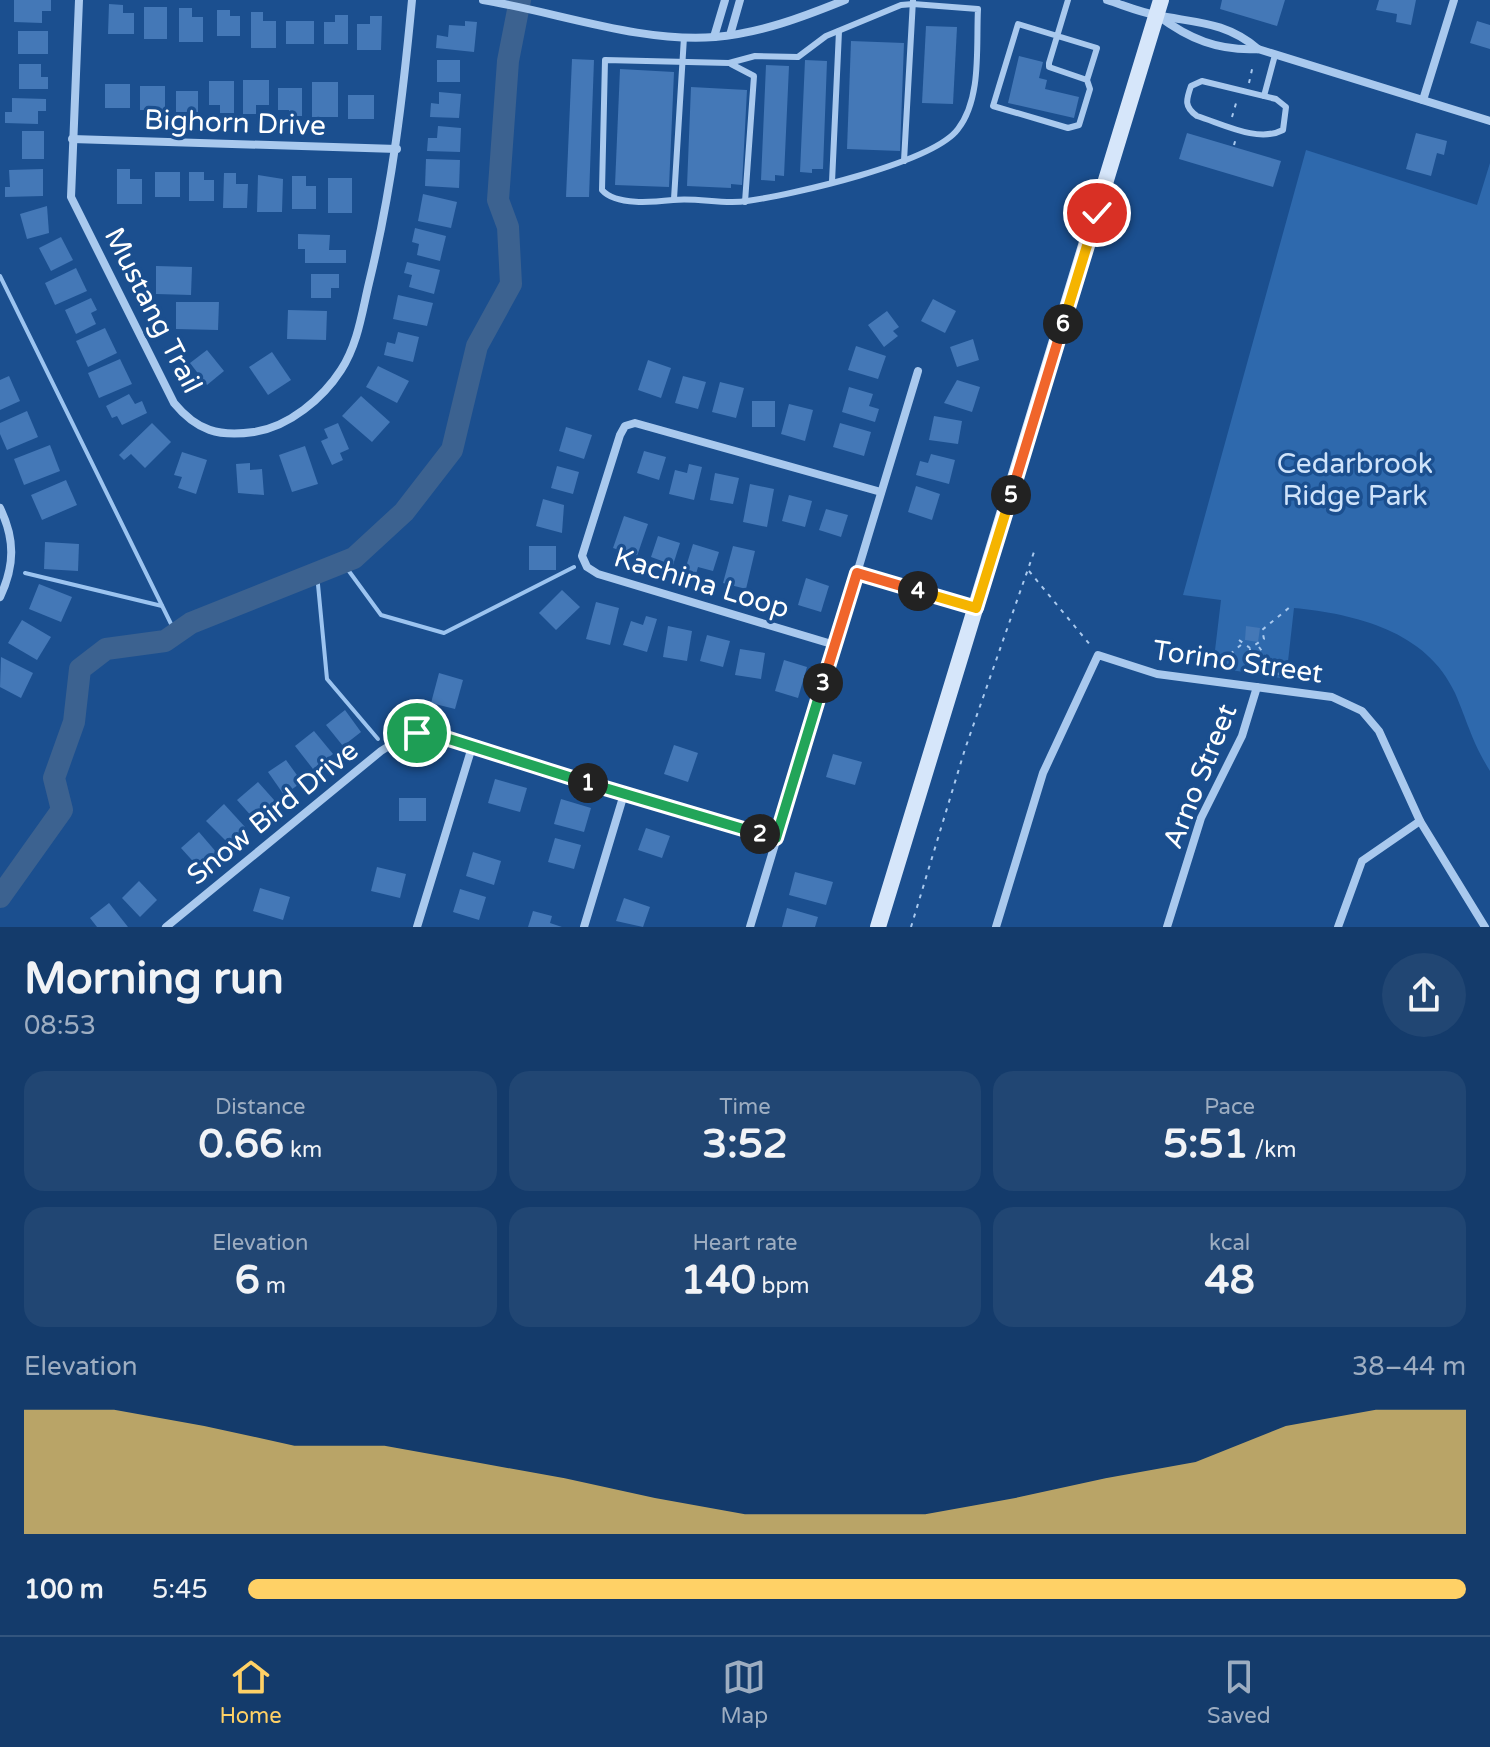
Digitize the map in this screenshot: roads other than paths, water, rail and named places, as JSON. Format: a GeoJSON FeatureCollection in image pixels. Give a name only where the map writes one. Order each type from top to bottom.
{"type":"FeatureCollection","features":[{"type":"Feature","properties":{"kind":"main road"},"geometry":{"type":"LineString","coordinates":[[878,927],[1159,8]]}},
{"type":"Feature","properties":{"kind":"street","name":"Mustang Trail"},"geometry":{"type":"LineString","coordinates":[[79,0],[71,197],[174,403],[188,421],[209,432],[230,435],[261,431],[290,419],[317,398],[341,370],[355,341],[388,208],[412,0]]}},
{"type":"Feature","properties":{"kind":"street"},"geometry":{"type":"LineString","coordinates":[[714,37],[725,0]]}},
{"type":"Feature","properties":{"kind":"street"},"geometry":{"type":"LineString","coordinates":[[730,35],[740,0]]}},
{"type":"Feature","properties":{"kind":"street"},"geometry":{"type":"LineString","coordinates":[[487,1],[684,37],[714,37],[790,23],[845,0]]}},
{"type":"Feature","properties":{"kind":"street"},"geometry":{"type":"LineString","coordinates":[[1107,0],[1159,8],[1242,36],[1258,49],[1275,55],[1490,121]]}},
{"type":"Feature","properties":{"kind":"street"},"geometry":{"type":"LineString","coordinates":[[1423,100],[1454,0]]}},
{"type":"Feature","properties":{"kind":"street"},"geometry":{"type":"LineString","coordinates":[[1159,8],[1183,35],[1228,50],[1258,49]]}},
{"type":"Feature","properties":{"kind":"street","name":"Bighorn Drive"},"geometry":{"type":"LineString","coordinates":[[72,139],[397,149]]}},
{"type":"Feature","properties":{"kind":"street"},"geometry":{"type":"LineString","coordinates":[[750,927],[918,371]]}},
{"type":"Feature","properties":{"kind":"street","name":"Kachina Loop"},"geometry":{"type":"LineString","coordinates":[[835,645],[598,574],[587,567],[582,556],[620,435],[625,426],[635,423],[881,492]]}},
{"type":"Feature","properties":{"kind":"street"},"geometry":{"type":"LineString","coordinates":[[0,508],[11,532],[13,549],[11,569],[0,597]]}},
{"type":"Feature","properties":{"kind":"street"},"geometry":{"type":"LineString","coordinates":[[857,573],[976,608]]}},
{"type":"Feature","properties":{"kind":"street","name":"Torino Street"},"geometry":{"type":"LineString","coordinates":[[996,927],[1043,773],[1098,655],[1157,674],[1332,697],[1362,711],[1379,731],[1420,821],[1485,927]]}},
{"type":"Feature","properties":{"kind":"street","name":"Arno Street"},"geometry":{"type":"LineString","coordinates":[[1167,927],[1201,818],[1242,736],[1257,687]]}},
{"type":"Feature","properties":{"kind":"street","name":"Snow Bird Drive"},"geometry":{"type":"LineString","coordinates":[[166,927],[400,738],[430,733],[776,838]]}},
{"type":"Feature","properties":{"kind":"street"},"geometry":{"type":"LineString","coordinates":[[417,927],[472,747]]}},
{"type":"Feature","properties":{"kind":"street"},"geometry":{"type":"LineString","coordinates":[[584,927],[624,794]]}},
{"type":"Feature","properties":{"kind":"street"},"geometry":{"type":"LineString","coordinates":[[1338,927],[1362,861],[1420,821]]}},
{"type":"Feature","properties":{"kind":"lane"},"geometry":{"type":"LineString","coordinates":[[1068,0],[1049,67],[1087,80]]}},
{"type":"Feature","properties":{"kind":"lane"},"geometry":{"type":"LineString","coordinates":[[904,161],[913,2]]}},
{"type":"Feature","properties":{"kind":"lane"},"geometry":{"type":"LineString","coordinates":[[913,2],[978,9],[974,88],[956,133],[904,161],[745,202],[674,199],[659,202],[616,198],[602,190],[605,67],[610,58],[729,63],[755,56],[798,57],[839,31],[913,2]]}},
{"type":"Feature","properties":{"kind":"lane"},"geometry":{"type":"LineString","coordinates":[[1018,24],[1057,36],[1097,48],[1087,80],[1090,89],[1079,125],[1073,128],[993,106],[1018,24]]}},
{"type":"Feature","properties":{"kind":"lane"},"geometry":{"type":"LineString","coordinates":[[832,182],[839,31]]}},
{"type":"Feature","properties":{"kind":"lane"},"geometry":{"type":"LineString","coordinates":[[674,199],[684,37]]}},
{"type":"Feature","properties":{"kind":"lane"},"geometry":{"type":"LineString","coordinates":[[1264,96],[1275,55]]}},
{"type":"Feature","properties":{"kind":"lane"},"geometry":{"type":"LineString","coordinates":[[729,63],[754,76],[745,202]]}},
{"type":"Feature","properties":{"kind":"lane"},"geometry":{"type":"LineString","coordinates":[[1202,81],[1264,96],[1286,107],[1283,130],[1272,136],[1197,116],[1189,110],[1186,101],[1191,86],[1202,81]]}},
{"type":"Feature","properties":{"kind":"waterway"},"geometry":{"type":"LineString","coordinates":[[0,897],[62,810],[54,778],[74,722],[80,669],[106,649],[165,641],[191,623],[354,558],[404,512],[452,450],[477,346],[511,284],[508,227],[498,200],[508,61],[520,0]]}},
{"type":"Feature","properties":{"kind":"waterway"},"geometry":{"type":"LineString","coordinates":[[0,276],[176,634]]}},
{"type":"Feature","properties":{"kind":"waterway"},"geometry":{"type":"LineString","coordinates":[[343,563],[381,615],[444,633],[574,567]]}},
{"type":"Feature","properties":{"kind":"waterway"},"geometry":{"type":"LineString","coordinates":[[25,573],[162,606]]}},
{"type":"Feature","properties":{"kind":"waterway"},"geometry":{"type":"LineString","coordinates":[[317,574],[327,679],[378,739]]}},
{"type":"Feature","properties":{"kind":"park label","name":"Cedarbrook Ridge Park"},"geometry":{"type":"Point","coordinates":[1355,479]}}]}
